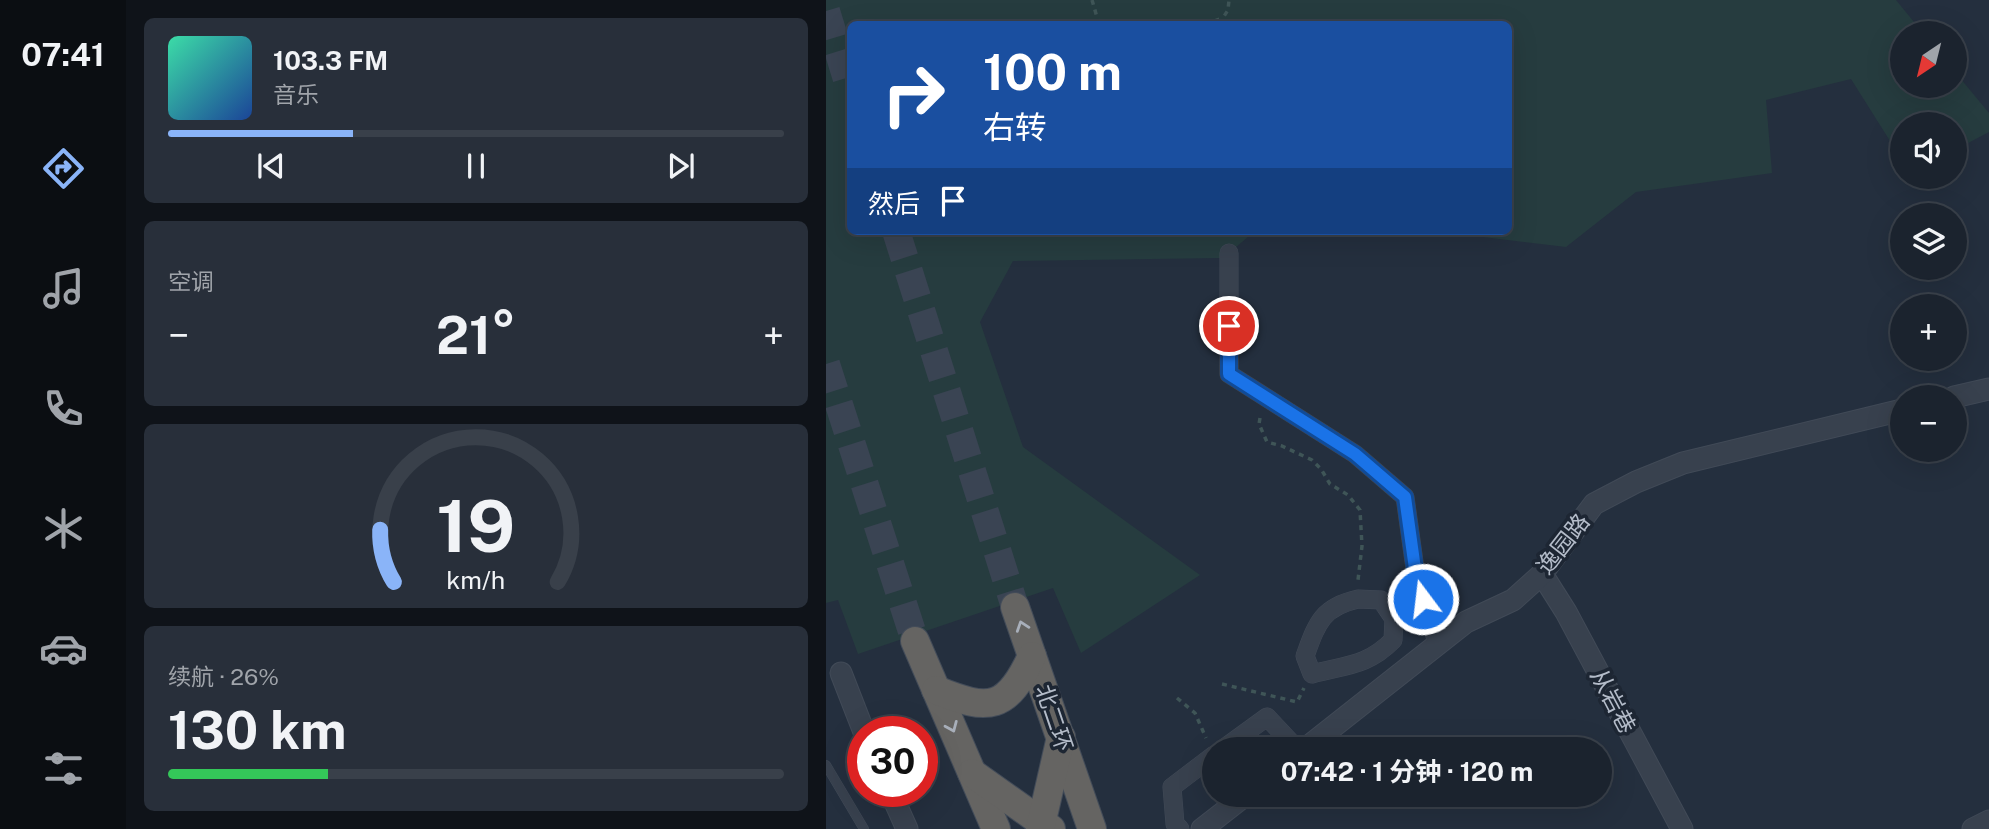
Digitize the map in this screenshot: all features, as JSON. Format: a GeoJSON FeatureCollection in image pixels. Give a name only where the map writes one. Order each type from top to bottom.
{"type":"FeatureCollection","features":[{"type":"Feature","properties":{"kind":"highway","name":"北二环"},"geometry":{"type":"LineString","coordinates":[[1015,607],[1092,829]]}},
{"type":"Feature","properties":{"kind":"highway"},"geometry":{"type":"LineString","coordinates":[[915,641],[996,829]]}},
{"type":"Feature","properties":{"kind":"highway"},"geometry":{"type":"LineString","coordinates":[[936,690],[963,701],[986,704],[1005,698],[1020,682],[1032,656]]}},
{"type":"Feature","properties":{"kind":"highway"},"geometry":{"type":"LineString","coordinates":[[972,773],[1044,827],[1061,737]]}},
{"type":"Feature","properties":{"kind":"street"},"geometry":{"type":"LineString","coordinates":[[1229,253],[1229,374],[1355,454],[1405,497],[1416,576],[1438,645]]}},
{"type":"Feature","properties":{"kind":"street"},"geometry":{"type":"LineString","coordinates":[[1967,394],[1989,389]]}},
{"type":"Feature","properties":{"kind":"street","name":"逸园路"},"geometry":{"type":"LineString","coordinates":[[1320,737],[1466,622],[1513,600],[1542,574],[1594,504],[1636,482],[1710,455],[1890,413]]}},
{"type":"Feature","properties":{"kind":"street","name":"从岩巷"},"geometry":{"type":"LineString","coordinates":[[1542,574],[1566,612],[1682,829]]}},
{"type":"Feature","properties":{"kind":"street"},"geometry":{"type":"LineString","coordinates":[[1358,599],[1381,600],[1394,619],[1393,640],[1380,654],[1358,665],[1312,674],[1305,656],[1321,620],[1337,604],[1358,599]]}},
{"type":"Feature","properties":{"kind":"street"},"geometry":{"type":"LineString","coordinates":[[841,673],[858,716]]}},
{"type":"Feature","properties":{"kind":"street"},"geometry":{"type":"LineString","coordinates":[[1234,737],[1267,717],[1286,737]]}},
{"type":"Feature","properties":{"kind":"street"},"geometry":{"type":"LineString","coordinates":[[1180,829],[1175,824],[1172,787],[1202,760]]}},
{"type":"Feature","properties":{"kind":"street"},"geometry":{"type":"LineString","coordinates":[[897,807],[907,829]]}},
{"type":"Feature","properties":{"kind":"street"},"geometry":{"type":"LineString","coordinates":[[1202,829],[1230,807]]}},
{"type":"Feature","properties":{"kind":"street"},"geometry":{"type":"LineString","coordinates":[[1973,829],[1989,821]]}},
{"type":"Feature","properties":{"kind":"lane"},"geometry":{"type":"LineString","coordinates":[[826,765],[864,829]]}},
{"type":"Feature","properties":{"kind":"path"},"geometry":{"type":"LineString","coordinates":[[1092,0],[1098,21]]}},
{"type":"Feature","properties":{"kind":"path"},"geometry":{"type":"LineString","coordinates":[[1216,21],[1223,19],[1229,0]]}},
{"type":"Feature","properties":{"kind":"path"},"geometry":{"type":"LineString","coordinates":[[1267,398],[1259,424],[1266,442],[1282,446],[1312,460],[1321,468],[1330,484],[1348,495],[1360,510],[1363,546],[1357,584],[1358,599]]}},
{"type":"Feature","properties":{"kind":"path"},"geometry":{"type":"LineString","coordinates":[[1222,684],[1297,702],[1312,674]]}},
{"type":"Feature","properties":{"kind":"path"},"geometry":{"type":"LineString","coordinates":[[1178,698],[1195,713],[1208,737]]}},
{"type":"Feature","properties":{"kind":"green space"},"geometry":{"type":"Polygon","coordinates":[[[826,0],[1896,0],[1913,21],[1890,21],[1890,98],[1967,98],[1967,86],[1989,113],[1989,132],[1967,144],[1967,112],[1890,112],[1890,141],[1851,79],[1766,100],[1772,173],[1636,192],[1566,247],[1467,235],[1512,235],[1512,21],[847,21],[847,235],[1250,235],[1220,258],[1013,261],[980,322],[1023,447],[1200,575],[1081,653],[1053,588],[858,654],[838,600],[826,603],[826,0]]]}},
{"type":"Feature","properties":{"kind":"tunnel"},"geometry":{"type":"LineString","coordinates":[[826,11],[847,79]]}},
{"type":"Feature","properties":{"kind":"tunnel"},"geometry":{"type":"LineString","coordinates":[[897,235],[1015,607]]}},
{"type":"Feature","properties":{"kind":"tunnel"},"geometry":{"type":"LineString","coordinates":[[826,364],[915,641]]}},
{"type":"Feature","properties":{"kind":"route"},"geometry":{"type":"LineString","coordinates":[[1229,326],[1229,374],[1355,454],[1405,497],[1416,576],[1423,599]]}}]}
